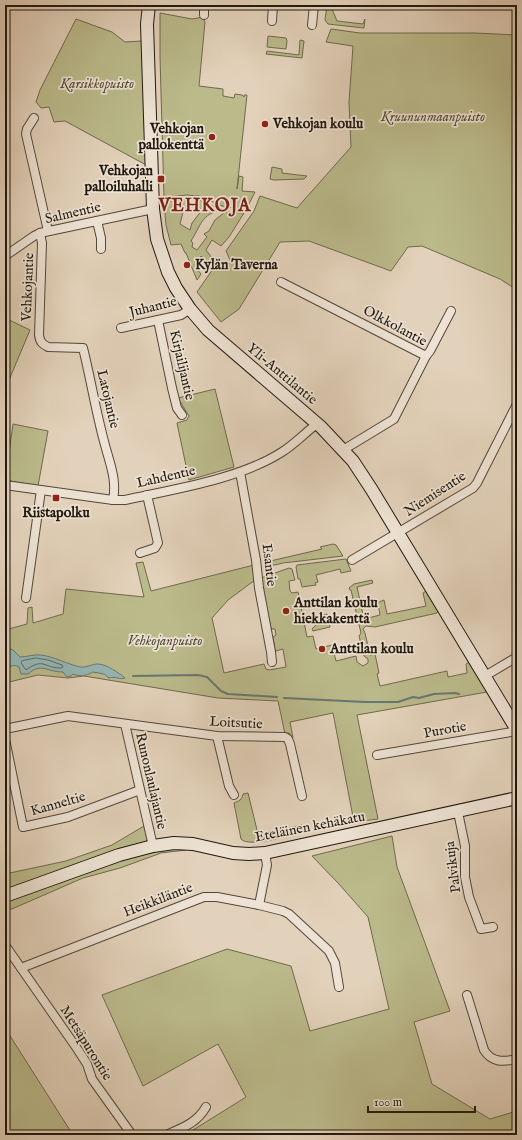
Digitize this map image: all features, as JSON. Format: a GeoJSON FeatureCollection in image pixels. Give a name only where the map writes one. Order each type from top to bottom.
{"type":"FeatureCollection","features":[{"type":"Feature","properties":{"kind":"street","name":"Yli-Anttilantie"},"geometry":{"type":"LineString","coordinates":[[149,5],[147,24],[148,88],[153,209],[157,239],[164,263],[176,288],[190,309],[217,339],[316,422],[343,450],[361,472],[517,730]]}},
{"type":"Feature","properties":{"kind":"street"},"geometry":{"type":"LineString","coordinates":[[204,5],[204,14]]}},
{"type":"Feature","properties":{"kind":"street"},"geometry":{"type":"LineString","coordinates":[[272,21],[273,5]]}},
{"type":"Feature","properties":{"kind":"street"},"geometry":{"type":"LineString","coordinates":[[312,25],[314,5]]}},
{"type":"Feature","properties":{"kind":"street","name":"Vehkojantie"},"geometry":{"type":"LineString","coordinates":[[34,118],[27,129],[26,134],[44,232],[42,243],[40,342]]}},
{"type":"Feature","properties":{"kind":"street","name":"Salmentie"},"geometry":{"type":"LineString","coordinates":[[5,256],[34,236],[44,232],[153,209]]}},
{"type":"Feature","properties":{"kind":"street"},"geometry":{"type":"LineString","coordinates":[[97,221],[101,238],[100,249]]}},
{"type":"Feature","properties":{"kind":"street","name":"Olkkolantie"},"geometry":{"type":"LineString","coordinates":[[281,282],[426,356],[394,419],[343,450]]}},
{"type":"Feature","properties":{"kind":"street","name":"Juhantie"},"geometry":{"type":"LineString","coordinates":[[121,328],[181,315],[190,309]]}},
{"type":"Feature","properties":{"kind":"street"},"geometry":{"type":"LineString","coordinates":[[426,356],[451,310]]}},
{"type":"Feature","properties":{"kind":"street","name":"Kirjailijantie"},"geometry":{"type":"LineString","coordinates":[[158,320],[177,408],[182,415]]}},
{"type":"Feature","properties":{"kind":"street","name":"Latojantie"},"geometry":{"type":"LineString","coordinates":[[40,342],[48,347],[83,348],[105,446],[112,466],[115,486],[113,500]]}},
{"type":"Feature","properties":{"kind":"street","name":"Niemisentie"},"geometry":{"type":"LineString","coordinates":[[352,560],[472,488],[477,483],[517,404]]}},
{"type":"Feature","properties":{"kind":"street","name":"Lahdentie"},"geometry":{"type":"LineString","coordinates":[[5,485],[113,500],[125,500],[147,496],[240,472],[260,464],[283,451],[313,427],[316,422]]}},
{"type":"Feature","properties":{"kind":"street","name":"Esantie"},"geometry":{"type":"LineString","coordinates":[[240,472],[251,527],[259,588],[272,662]]}},
{"type":"Feature","properties":{"kind":"street"},"geometry":{"type":"LineString","coordinates":[[26,598],[41,490]]}},
{"type":"Feature","properties":{"kind":"street"},"geometry":{"type":"LineString","coordinates":[[140,553],[155,548],[158,544],[147,496]]}},
{"type":"Feature","properties":{"kind":"street"},"geometry":{"type":"LineString","coordinates":[[485,676],[517,656]]}},
{"type":"Feature","properties":{"kind":"street","name":"Runonlaulajantie"},"geometry":{"type":"LineString","coordinates":[[5,729],[68,716],[125,724],[153,846]]}},
{"type":"Feature","properties":{"kind":"street","name":"Loitsutie"},"geometry":{"type":"LineString","coordinates":[[125,724],[217,736],[288,739],[302,796]]}},
{"type":"Feature","properties":{"kind":"street","name":"Purotie"},"geometry":{"type":"LineString","coordinates":[[377,755],[517,730]]}},
{"type":"Feature","properties":{"kind":"street"},"geometry":{"type":"LineString","coordinates":[[217,736],[229,786],[234,795]]}},
{"type":"Feature","properties":{"kind":"street","name":"Kanneltie"},"geometry":{"type":"LineString","coordinates":[[5,739],[23,827],[68,817],[140,790]]}},
{"type":"Feature","properties":{"kind":"street","name":"Eteläinen kehäkatu"},"geometry":{"type":"LineString","coordinates":[[5,896],[119,855],[153,846],[193,844],[233,853],[265,853],[514,800]]}},
{"type":"Feature","properties":{"kind":"street","name":"Palvikuja"},"geometry":{"type":"LineString","coordinates":[[458,812],[465,846],[465,878],[469,897],[482,929],[493,927]]}},
{"type":"Feature","properties":{"kind":"street"},"geometry":{"type":"LineString","coordinates":[[258,905],[267,865],[265,853]]}},
{"type":"Feature","properties":{"kind":"street","name":"Heikkiläntie"},"geometry":{"type":"LineString","coordinates":[[21,968],[204,897],[217,897],[258,905],[283,911],[289,914],[329,951],[335,963],[340,987]]}},
{"type":"Feature","properties":{"kind":"street","name":"Metsäpurontie"},"geometry":{"type":"LineString","coordinates":[[5,945],[78,1050],[87,1064],[92,1079],[132,1135]]}},
{"type":"Feature","properties":{"kind":"street"},"geometry":{"type":"LineString","coordinates":[[467,995],[486,1054],[494,1060],[500,1061],[517,1059]]}},
{"type":"Feature","properties":{"kind":"street"},"geometry":{"type":"LineString","coordinates":[[166,1135],[187,1126],[197,1119],[206,1108]]}},
{"type":"Feature","properties":{"kind":"green space"},"geometry":{"type":"Polygon","coordinates":[[[327,5],[330,5],[330,9],[332,9],[337,21],[363,24],[365,19],[364,28],[328,24],[325,20],[327,5]]]}},
{"type":"Feature","properties":{"kind":"green space"},"geometry":{"type":"Polygon","coordinates":[[[160,13],[192,19],[203,17],[205,22],[199,86],[223,89],[223,96],[234,98],[235,94],[242,95],[244,97],[244,95],[247,95],[237,189],[239,176],[243,177],[242,191],[255,192],[246,210],[222,206],[199,196],[186,195],[164,198],[160,13]]]}},
{"type":"Feature","properties":{"kind":"green space","name":"Karsikkopuisto"},"geometry":{"type":"Polygon","coordinates":[[[76,19],[112,32],[125,42],[142,41],[148,166],[65,121],[54,122],[49,107],[41,108],[36,102],[40,90],[76,19]]]}},
{"type":"Feature","properties":{"kind":"green space","name":"Kruununmaanpuisto"},"geometry":{"type":"Polygon","coordinates":[[[331,29],[360,33],[475,33],[517,35],[517,290],[500,279],[422,246],[408,247],[391,271],[309,241],[280,242],[239,309],[221,322],[197,292],[217,263],[224,270],[231,262],[226,251],[254,211],[260,196],[297,208],[351,147],[349,102],[353,46],[326,42],[331,29]]]}},
{"type":"Feature","properties":{"kind":"green space"},"geometry":{"type":"Polygon","coordinates":[[[268,36],[286,38],[286,49],[267,47],[268,36]]]}},
{"type":"Feature","properties":{"kind":"green space"},"geometry":{"type":"Polygon","coordinates":[[[300,40],[304,41],[302,58],[266,54],[267,51],[299,55],[300,40]]]}},
{"type":"Feature","properties":{"kind":"green space"},"geometry":{"type":"Polygon","coordinates":[[[272,167],[282,169],[282,173],[307,176],[304,179],[270,179],[272,167]]]}},
{"type":"Feature","properties":{"kind":"green space"},"geometry":{"type":"Polygon","coordinates":[[[191,198],[183,212],[180,224],[190,230],[192,223],[202,210],[197,206],[197,199],[220,209],[220,211],[214,212],[205,218],[199,226],[191,241],[193,243],[192,247],[197,250],[207,237],[204,234],[209,231],[215,220],[225,212],[244,213],[229,237],[221,246],[212,240],[206,250],[212,258],[209,263],[201,256],[195,264],[196,268],[201,274],[197,280],[181,244],[171,245],[166,225],[164,202],[191,198]]]}},
{"type":"Feature","properties":{"kind":"green space"},"geometry":{"type":"Polygon","coordinates":[[[5,318],[30,330],[9,380],[5,383],[5,318]]]}},
{"type":"Feature","properties":{"kind":"green space"},"geometry":{"type":"Polygon","coordinates":[[[215,389],[234,467],[189,480],[177,423],[187,420],[189,416],[178,398],[215,389]]]}},
{"type":"Feature","properties":{"kind":"green space"},"geometry":{"type":"Polygon","coordinates":[[[13,424],[48,431],[38,486],[5,480],[13,424]]]}},
{"type":"Feature","properties":{"kind":"green space"},"geometry":{"type":"Polygon","coordinates":[[[333,544],[336,545],[343,556],[272,565],[265,563],[263,560],[265,559],[266,562],[322,549],[320,547],[333,544]]]}},
{"type":"Feature","properties":{"kind":"green space"},"geometry":{"type":"Polygon","coordinates":[[[346,559],[351,571],[341,573],[340,569],[316,575],[318,582],[315,583],[316,585],[302,587],[300,579],[298,579],[297,565],[346,559]]]}},
{"type":"Feature","properties":{"kind":"green space","name":"Vehkojanpuisto"},"geometry":{"type":"Polygon","coordinates":[[[143,562],[151,591],[254,565],[255,580],[228,600],[212,618],[224,673],[264,664],[266,669],[269,670],[286,667],[283,649],[275,650],[273,637],[276,635],[275,629],[271,629],[270,622],[267,622],[261,578],[289,568],[292,569],[295,580],[289,581],[290,591],[292,593],[298,592],[307,637],[313,636],[316,649],[332,645],[336,661],[356,656],[357,662],[363,666],[368,663],[368,659],[364,656],[359,636],[361,633],[351,590],[349,588],[354,584],[372,580],[373,583],[357,587],[364,619],[380,615],[378,604],[376,605],[384,600],[387,614],[426,606],[423,593],[426,591],[438,611],[437,613],[375,627],[366,626],[363,629],[370,655],[375,654],[380,686],[447,671],[448,677],[467,673],[466,664],[469,662],[487,692],[357,715],[378,819],[354,822],[333,713],[290,722],[293,738],[291,738],[289,733],[285,734],[278,701],[218,698],[84,676],[68,678],[38,675],[5,683],[5,630],[27,624],[28,608],[32,607],[33,623],[63,614],[66,589],[144,597],[136,563],[143,562]]]}},
{"type":"Feature","properties":{"kind":"green space"},"geometry":{"type":"Polygon","coordinates":[[[327,614],[330,627],[313,631],[312,629],[316,625],[314,621],[310,620],[310,618],[327,614]]]}},
{"type":"Feature","properties":{"kind":"green space"},"geometry":{"type":"Polygon","coordinates":[[[248,793],[258,834],[302,825],[303,831],[301,833],[260,842],[245,841],[241,839],[234,803],[242,798],[243,794],[248,793]]]}},
{"type":"Feature","properties":{"kind":"green space"},"geometry":{"type":"Polygon","coordinates":[[[144,826],[147,839],[146,842],[5,892],[5,874],[66,861],[112,845],[144,826]]]}},
{"type":"Feature","properties":{"kind":"green space"},"geometry":{"type":"Polygon","coordinates":[[[392,836],[397,867],[450,1011],[414,1022],[432,1084],[490,1119],[517,1111],[517,1135],[185,1135],[246,1097],[218,1044],[143,1086],[102,995],[227,949],[291,966],[310,1031],[389,1009],[368,917],[312,856],[392,836]]]}},
{"type":"Feature","properties":{"kind":"green space"},"geometry":{"type":"Polygon","coordinates":[[[186,848],[186,850],[161,853],[120,868],[83,878],[5,912],[5,902],[149,851],[186,848]]]}},
{"type":"Feature","properties":{"kind":"green space"},"geometry":{"type":"Polygon","coordinates":[[[5,1028],[73,1135],[5,1135],[5,1028]]]}},
{"type":"Feature","properties":{"kind":"water"},"geometry":{"type":"Polygon","coordinates":[[[5,647],[13,650],[20,657],[41,655],[80,667],[96,664],[105,665],[125,678],[109,678],[104,674],[93,672],[83,676],[73,674],[67,677],[63,672],[57,672],[44,668],[33,670],[28,674],[21,674],[19,667],[15,666],[5,670],[5,647]]]}},
{"type":"Feature","properties":{"kind":"waterway"},"geometry":{"type":"LineString","coordinates":[[133,676],[198,675],[207,677],[221,691],[228,694],[277,697]]}},
{"type":"Feature","properties":{"kind":"waterway"},"geometry":{"type":"LineString","coordinates":[[284,698],[398,702],[413,697],[419,698],[434,694],[459,694]]}},
{"type":"Feature","properties":{"kind":"place","name":"Vehkojan koulu"},"geometry":{"type":"Point","coordinates":[265,124]}},
{"type":"Feature","properties":{"kind":"place","name":"Vehkojan pallokenttä"},"geometry":{"type":"Point","coordinates":[212,137]}},
{"type":"Feature","properties":{"kind":"place","name":"Vehkojan palloiluhalli"},"geometry":{"type":"Point","coordinates":[161,179]}},
{"type":"Feature","properties":{"kind":"place","name":"Kylän Taverna"},"geometry":{"type":"Point","coordinates":[187,265]}},
{"type":"Feature","properties":{"kind":"place","name":"Riistapolku"},"geometry":{"type":"Point","coordinates":[56,498]}},
{"type":"Feature","properties":{"kind":"place","name":"Anttilan koulu hiekkakenttä"},"geometry":{"type":"Point","coordinates":[286,611]}},
{"type":"Feature","properties":{"kind":"place","name":"Anttilan koulu"},"geometry":{"type":"Point","coordinates":[322,649]}},
{"type":"Feature","properties":{"kind":"district","name":"VEHKOJA"},"geometry":{"type":"Point","coordinates":[205,206]}}]}
